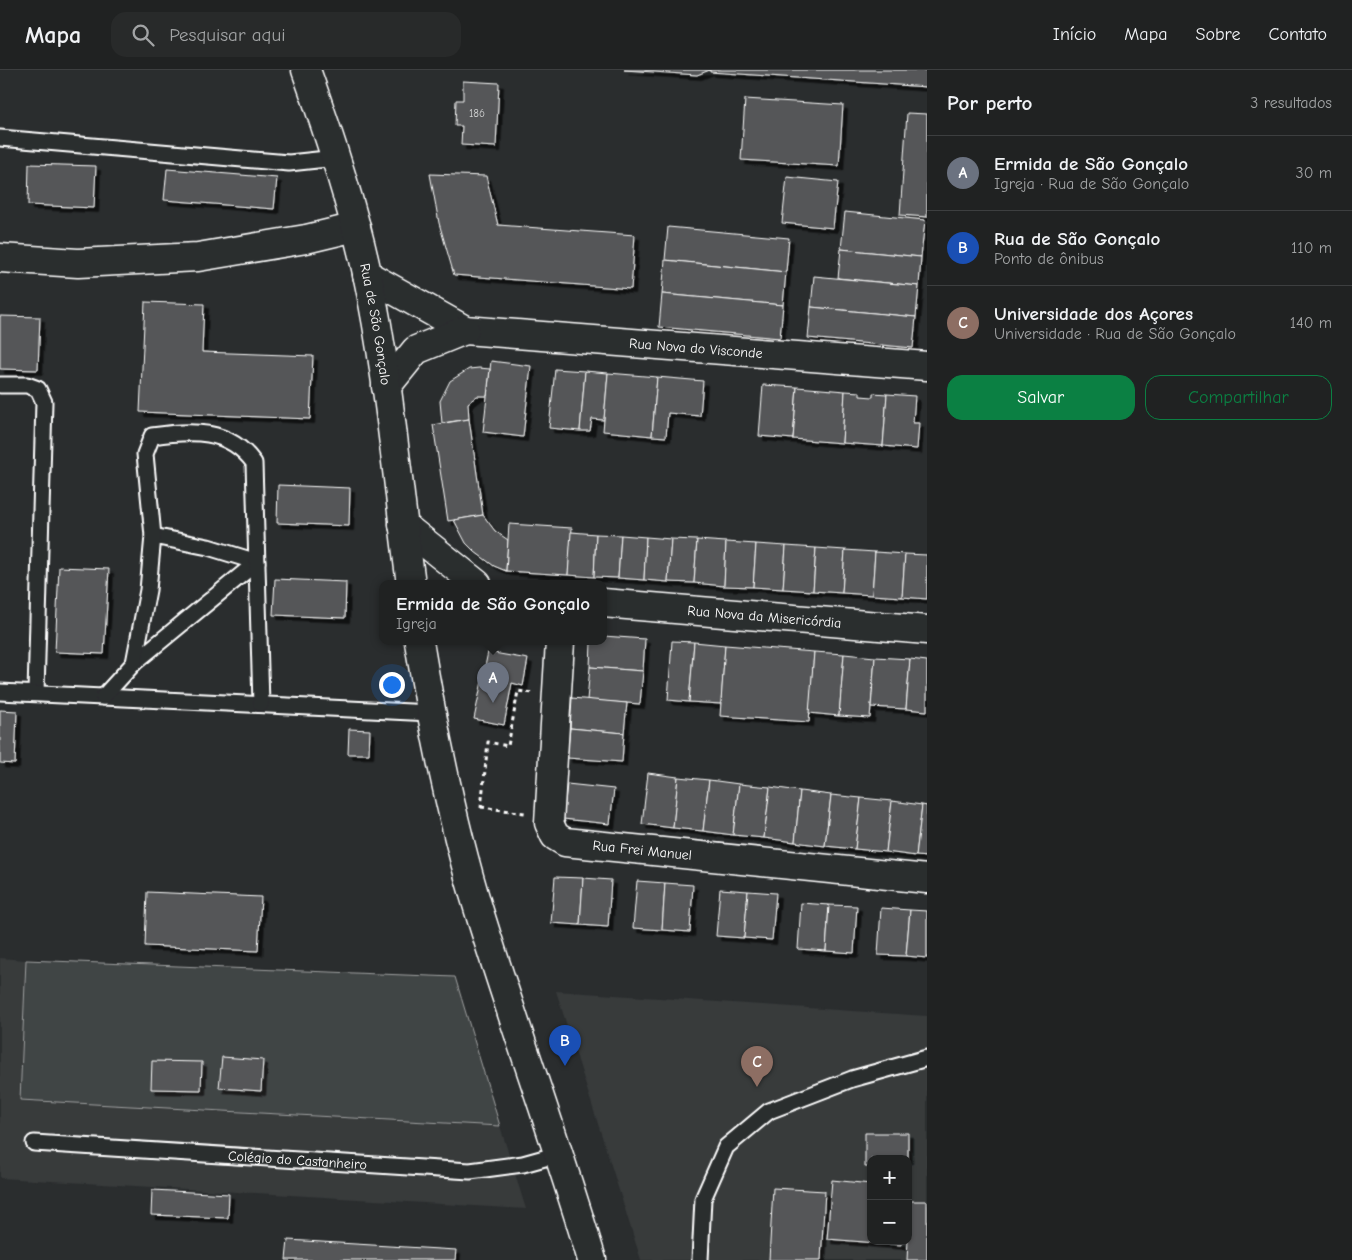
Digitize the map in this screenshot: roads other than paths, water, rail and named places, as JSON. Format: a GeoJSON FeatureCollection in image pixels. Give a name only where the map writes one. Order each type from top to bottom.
{"type":"FeatureCollection","features":[{"type":"Feature","properties":{"kind":"street","name":"Rua de São Gonçalo"},"geometry":{"type":"LineString","coordinates":[[306,70],[336,158],[368,275],[386,387],[410,580]]}},
{"type":"Feature","properties":{"kind":"street"},"geometry":{"type":"LineString","coordinates":[[0,258],[78,263],[198,257],[306,240],[356,227]]}},
{"type":"Feature","properties":{"kind":"street","name":"Rua Nova do Visconde"},"geometry":{"type":"LineString","coordinates":[[368,275],[465,330],[927,366]]}},
{"type":"Feature","properties":{"kind":"street","name":"Rua Nova do Visconde"},"geometry":{"type":"LineString","coordinates":[[386,387],[416,350],[465,330]]}},
{"type":"Feature","properties":{"kind":"street"},"geometry":{"type":"LineString","coordinates":[[403,525],[472,580]]}},
{"type":"Feature","properties":{"kind":"street","name":"Rua Nova da Misericórdia"},"geometry":{"type":"LineString","coordinates":[[607,603],[927,630]]}},
{"type":"Feature","properties":{"kind":"street"},"geometry":{"type":"LineString","coordinates":[[420,645],[431,712],[451,804],[479,910],[592,1260]]}},
{"type":"Feature","properties":{"kind":"street","name":"Rua Frei Manuel"},"geometry":{"type":"LineString","coordinates":[[560,645],[549,823],[555,836],[565,842],[927,880]]}},
{"type":"Feature","properties":{"kind":"lane"},"geometry":{"type":"LineString","coordinates":[[0,138],[289,163],[336,158]]}},
{"type":"Feature","properties":{"kind":"lane"},"geometry":{"type":"LineString","coordinates":[[0,385],[27,386],[38,389],[44,402],[36,693]]}},
{"type":"Feature","properties":{"kind":"lane"},"geometry":{"type":"LineString","coordinates":[[134,663],[148,590],[153,536],[145,454],[152,436],[182,432],[226,438],[244,449],[254,463],[261,704]]}},
{"type":"Feature","properties":{"kind":"lane"},"geometry":{"type":"LineString","coordinates":[[153,536],[208,547],[257,562]]}},
{"type":"Feature","properties":{"kind":"lane"},"geometry":{"type":"LineString","coordinates":[[102,697],[134,663],[257,562]]}},
{"type":"Feature","properties":{"kind":"lane"},"geometry":{"type":"LineString","coordinates":[[0,692],[431,712]]}},
{"type":"Feature","properties":{"kind":"lane"},"geometry":{"type":"LineString","coordinates":[[700,1260],[703,1200],[726,1147],[769,1111],[852,1079],[927,1058]]}},
{"type":"Feature","properties":{"kind":"lane","name":"Colégio do Castanheiro"},"geometry":{"type":"LineString","coordinates":[[34,1143],[470,1171],[524,1164],[559,1154]]}},
{"type":"Feature","properties":{"kind":"place","name":"Ermida de São Gonçalo"},"geometry":{"type":"Point","coordinates":[493,703]}},
{"type":"Feature","properties":{"kind":"place","name":"Rua de São Gonçalo"},"geometry":{"type":"Point","coordinates":[565,1066]}},
{"type":"Feature","properties":{"kind":"place","name":"Universidade dos Açores"},"geometry":{"type":"Point","coordinates":[757,1087]}}]}
